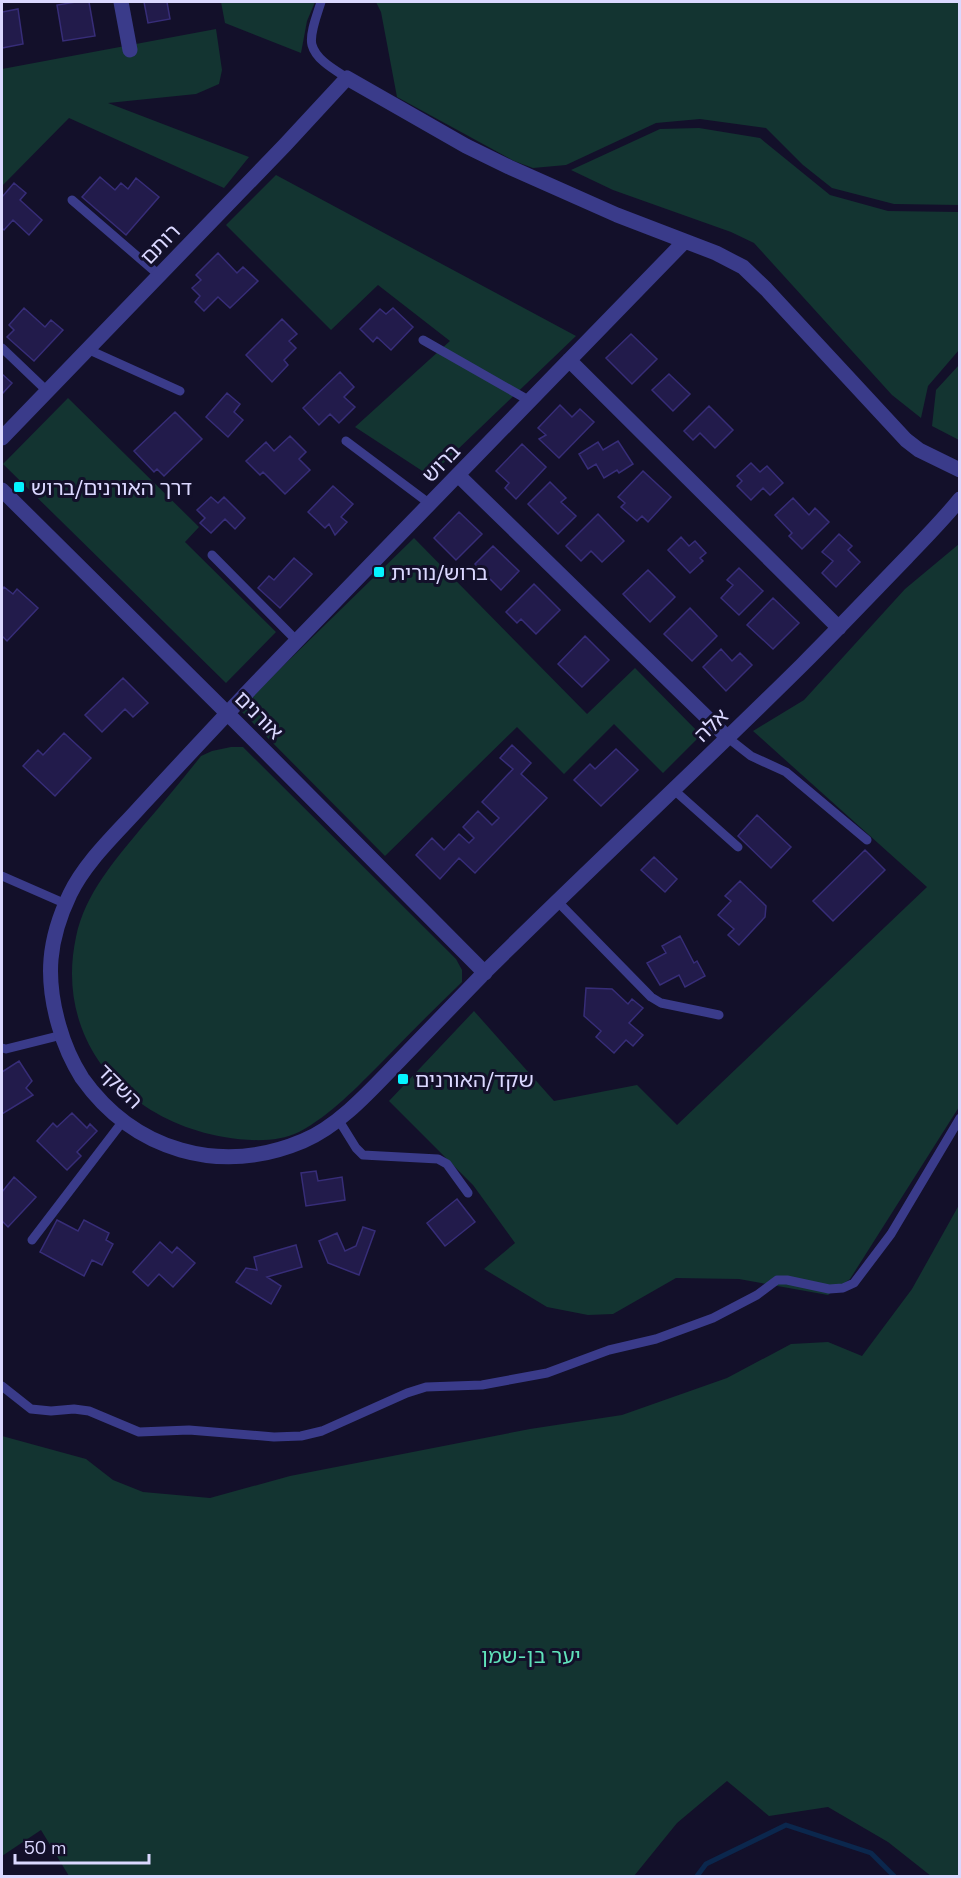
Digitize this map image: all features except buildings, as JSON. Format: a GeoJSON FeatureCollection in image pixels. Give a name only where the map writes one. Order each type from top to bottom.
{"type":"FeatureCollection","features":[{"type":"Feature","properties":{"kind":"street"},"geometry":{"type":"LineString","coordinates":[[121,2],[130,50]]}},
{"type":"Feature","properties":{"kind":"street"},"geometry":{"type":"LineString","coordinates":[[347,78],[466,146],[566,193],[716,253],[743,267],[906,440],[919,450],[960,470]]}},
{"type":"Feature","properties":{"kind":"street","name":"רותם"},"geometry":{"type":"LineString","coordinates":[[2,438],[347,78]]}},
{"type":"Feature","properties":{"kind":"street","name":"ברוש"},"geometry":{"type":"LineString","coordinates":[[227,713],[684,242]]}},
{"type":"Feature","properties":{"kind":"street"},"geometry":{"type":"LineString","coordinates":[[569,360],[839,628]]}},
{"type":"Feature","properties":{"kind":"street"},"geometry":{"type":"LineString","coordinates":[[458,475],[728,738]]}},
{"type":"Feature","properties":{"kind":"street","name":"אורנים"},"geometry":{"type":"LineString","coordinates":[[2,490],[485,973]]}},
{"type":"Feature","properties":{"kind":"street","name":"אלה"},"geometry":{"type":"LineString","coordinates":[[485,973],[839,628],[958,504]]}},
{"type":"Feature","properties":{"kind":"street","name":"השקד"},"geometry":{"type":"LineString","coordinates":[[227,713],[91,861],[72,890],[58,922],[51,951],[50,980],[53,1004],[62,1035],[80,1074],[103,1103],[146,1137],[172,1148],[201,1155],[231,1158],[264,1154],[308,1140],[355,1107],[485,973]]}},
{"type":"Feature","properties":{"kind":"lane"},"geometry":{"type":"LineString","coordinates":[[321,2],[314,25],[312,44],[324,63],[347,78]]}},
{"type":"Feature","properties":{"kind":"lane"},"geometry":{"type":"LineString","coordinates":[[72,200],[159,275]]}},
{"type":"Feature","properties":{"kind":"lane"},"geometry":{"type":"LineString","coordinates":[[423,340],[530,401]]}},
{"type":"Feature","properties":{"kind":"lane"},"geometry":{"type":"LineString","coordinates":[[2,348],[47,391]]}},
{"type":"Feature","properties":{"kind":"lane"},"geometry":{"type":"LineString","coordinates":[[87,349],[180,391]]}},
{"type":"Feature","properties":{"kind":"lane"},"geometry":{"type":"LineString","coordinates":[[346,441],[430,504]]}},
{"type":"Feature","properties":{"kind":"lane"},"geometry":{"type":"LineString","coordinates":[[212,555],[297,641]]}},
{"type":"Feature","properties":{"kind":"lane"},"geometry":{"type":"LineString","coordinates":[[728,738],[751,756],[786,772],[867,840]]}},
{"type":"Feature","properties":{"kind":"lane"},"geometry":{"type":"LineString","coordinates":[[674,790],[738,847]]}},
{"type":"Feature","properties":{"kind":"lane"},"geometry":{"type":"LineString","coordinates":[[2,876],[66,904]]}},
{"type":"Feature","properties":{"kind":"lane"},"geometry":{"type":"LineString","coordinates":[[558,902],[651,997],[661,1003],[719,1015]]}},
{"type":"Feature","properties":{"kind":"lane"},"geometry":{"type":"LineString","coordinates":[[2,1048],[6,1049],[62,1035]]}},
{"type":"Feature","properties":{"kind":"lane"},"geometry":{"type":"LineString","coordinates":[[2,1386],[31,1409],[89,1411],[139,1432],[189,1430],[274,1437],[301,1436],[322,1431],[407,1393],[426,1387],[482,1385],[547,1373],[609,1350],[656,1339],[713,1318],[757,1295],[777,1280],[829,1289],[843,1288],[854,1283],[891,1234],[960,1118]]}},
{"type":"Feature","properties":{"kind":"lane"},"geometry":{"type":"LineString","coordinates":[[338,1119],[363,1155],[438,1159],[447,1164],[468,1193]]}},
{"type":"Feature","properties":{"kind":"lane"},"geometry":{"type":"LineString","coordinates":[[32,1240],[123,1121]]}},
{"type":"Feature","properties":{"kind":"green space"},"geometry":{"type":"Polygon","coordinates":[[[221,2],[315,2],[307,21],[301,53],[225,23],[221,2]]]}},
{"type":"Feature","properties":{"kind":"green space"},"geometry":{"type":"Polygon","coordinates":[[[376,2],[959,2],[959,205],[894,204],[832,188],[803,165],[766,128],[700,119],[656,123],[566,165],[533,168],[514,161],[397,97],[381,12],[376,2]]]}},
{"type":"Feature","properties":{"kind":"green space"},"geometry":{"type":"Polygon","coordinates":[[[216,29],[222,70],[219,84],[196,94],[108,103],[249,157],[224,188],[69,118],[2,186],[2,69],[216,29]]]}},
{"type":"Feature","properties":{"kind":"green space"},"geometry":{"type":"Polygon","coordinates":[[[699,128],[760,138],[830,195],[888,211],[959,212],[959,350],[928,386],[921,418],[892,395],[754,243],[731,232],[613,190],[571,170],[660,129],[699,128]]]}},
{"type":"Feature","properties":{"kind":"green space"},"geometry":{"type":"Polygon","coordinates":[[[276,175],[576,336],[430,476],[355,427],[450,341],[378,285],[331,330],[226,225],[276,175]]]}},
{"type":"Feature","properties":{"kind":"green space"},"geometry":{"type":"Polygon","coordinates":[[[959,365],[959,440],[932,426],[936,390],[959,365]]]}},
{"type":"Feature","properties":{"kind":"green space"},"geometry":{"type":"Polygon","coordinates":[[[68,398],[199,527],[185,542],[276,632],[226,683],[3,464],[68,398]]]}},
{"type":"Feature","properties":{"kind":"green space"},"geometry":{"type":"Polygon","coordinates":[[[414,538],[587,714],[635,668],[701,735],[663,773],[614,724],[564,774],[517,727],[385,856],[239,709],[414,538]]]}},
{"type":"Feature","properties":{"kind":"green space"},"geometry":{"type":"Polygon","coordinates":[[[959,544],[959,1107],[850,1279],[828,1295],[739,1279],[676,1278],[613,1314],[588,1315],[547,1307],[484,1269],[515,1243],[473,1185],[389,1101],[474,1011],[554,1101],[637,1085],[677,1125],[927,887],[753,731],[804,700],[905,589],[959,544]]]}},
{"type":"Feature","properties":{"kind":"green space"},"geometry":{"type":"Polygon","coordinates":[[[231,747],[243,747],[456,959],[462,970],[462,982],[343,1100],[311,1125],[281,1138],[252,1140],[224,1137],[188,1128],[156,1113],[128,1093],[105,1069],[87,1041],[76,1009],[72,974],[76,937],[80,921],[94,891],[122,851],[201,756],[231,747]]]}},
{"type":"Feature","properties":{"kind":"green space","name":"יער בן-שמן"},"geometry":{"type":"Polygon","coordinates":[[[959,1205],[959,1876],[931,1876],[888,1842],[828,1807],[769,1816],[727,1781],[677,1823],[634,1876],[69,1876],[41,1830],[2,1856],[2,1436],[86,1459],[113,1480],[143,1492],[210,1498],[290,1476],[530,1429],[622,1415],[727,1378],[791,1344],[828,1342],[862,1356],[912,1289],[959,1205]]]}},
{"type":"Feature","properties":{"kind":"waterway"},"geometry":{"type":"LineString","coordinates":[[697,1876],[706,1864],[786,1825],[871,1853],[894,1876]]}},
{"type":"Feature","properties":{"kind":"place","name":"דרך האורנים/ברוש"},"geometry":{"type":"Point","coordinates":[19,487]}},
{"type":"Feature","properties":{"kind":"place","name":"ברוש/נורית"},"geometry":{"type":"Point","coordinates":[379,572]}},
{"type":"Feature","properties":{"kind":"place","name":"שקד/האורנים"},"geometry":{"type":"Point","coordinates":[403,1079]}}]}
